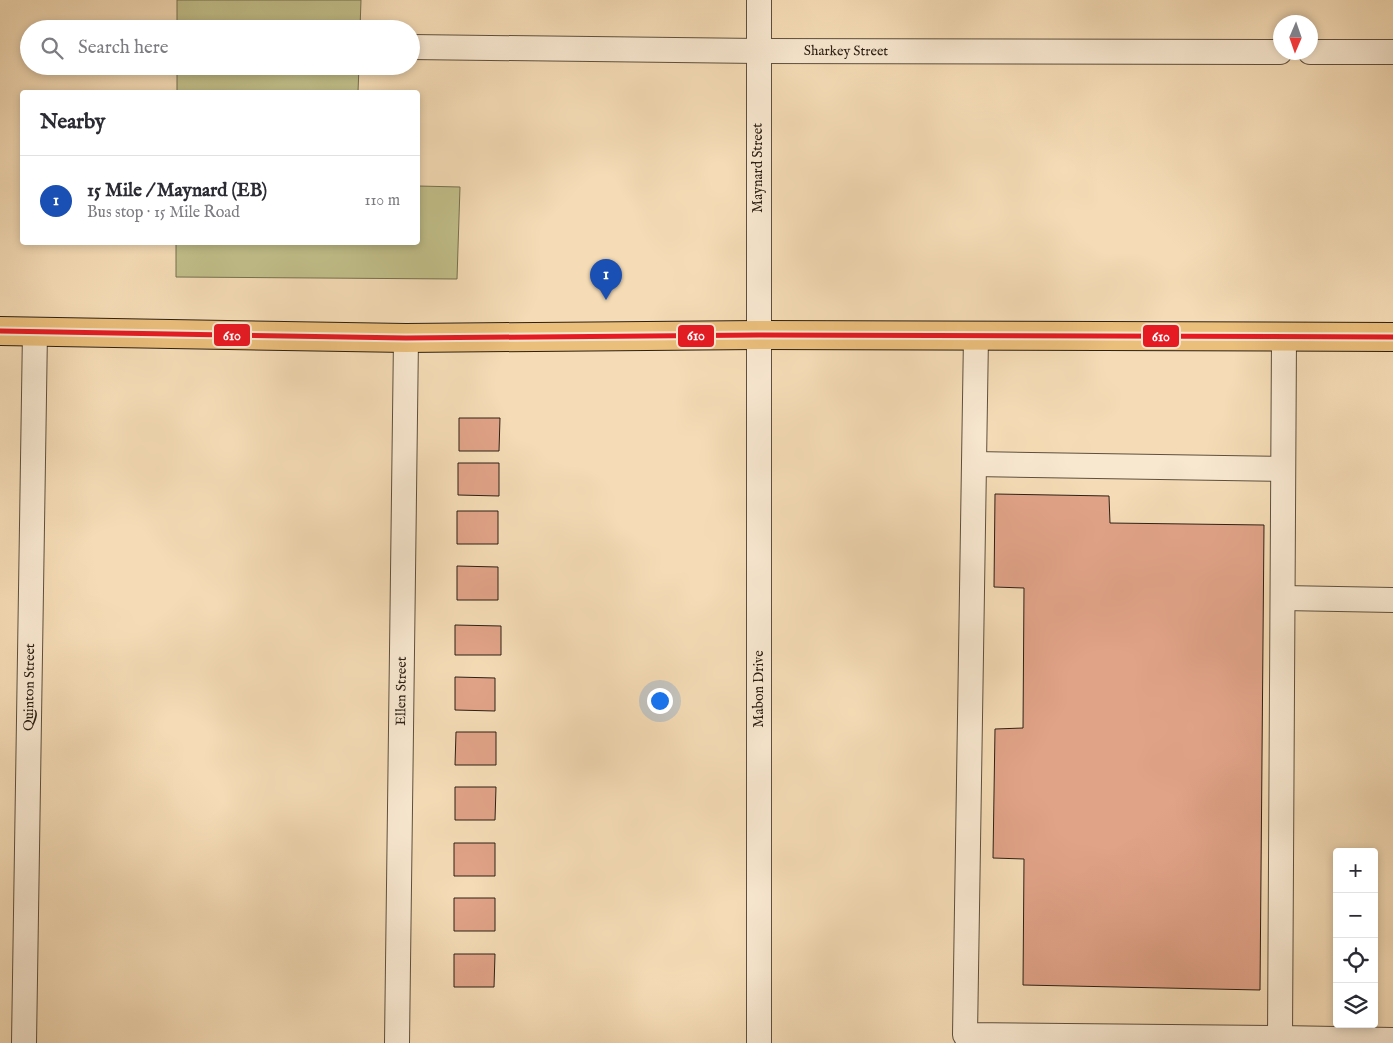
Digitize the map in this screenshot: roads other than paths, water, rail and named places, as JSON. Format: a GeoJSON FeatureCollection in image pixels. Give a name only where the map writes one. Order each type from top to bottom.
{"type":"FeatureCollection","features":[{"type":"Feature","properties":{"kind":"main road"},"geometry":{"type":"LineString","coordinates":[[0,331],[406,338],[758,335],[1393,338]]}},
{"type":"Feature","properties":{"kind":"street","name":"Maynard Street"},"geometry":{"type":"LineString","coordinates":[[758,335],[759,0]]}},
{"type":"Feature","properties":{"kind":"street","name":"Sharkey Street"},"geometry":{"type":"LineString","coordinates":[[420,47],[759,51],[1273,52]]}},
{"type":"Feature","properties":{"kind":"street"},"geometry":{"type":"LineString","coordinates":[[1318,52],[1393,52]]}},
{"type":"Feature","properties":{"kind":"street","name":"Quinton Street"},"geometry":{"type":"LineString","coordinates":[[24,1043],[35,331]]}},
{"type":"Feature","properties":{"kind":"street","name":"Mabon Drive"},"geometry":{"type":"LineString","coordinates":[[758,335],[759,1043]]}},
{"type":"Feature","properties":{"kind":"street"},"geometry":{"type":"LineString","coordinates":[[976,336],[965,1034],[1393,1040]]}},
{"type":"Feature","properties":{"kind":"street"},"geometry":{"type":"LineString","coordinates":[[1280,1038],[1284,337]]}},
{"type":"Feature","properties":{"kind":"street","name":"Ellen Street"},"geometry":{"type":"LineString","coordinates":[[397,1043],[406,338]]}},
{"type":"Feature","properties":{"kind":"street"},"geometry":{"type":"LineString","coordinates":[[974,464],[1283,469]]}},
{"type":"Feature","properties":{"kind":"street"},"geometry":{"type":"LineString","coordinates":[[1283,598],[1393,600]]}},
{"type":"Feature","properties":{"kind":"place","name":"15 Mile / Maynard (EB)"},"geometry":{"type":"Point","coordinates":[606,300]}}]}
